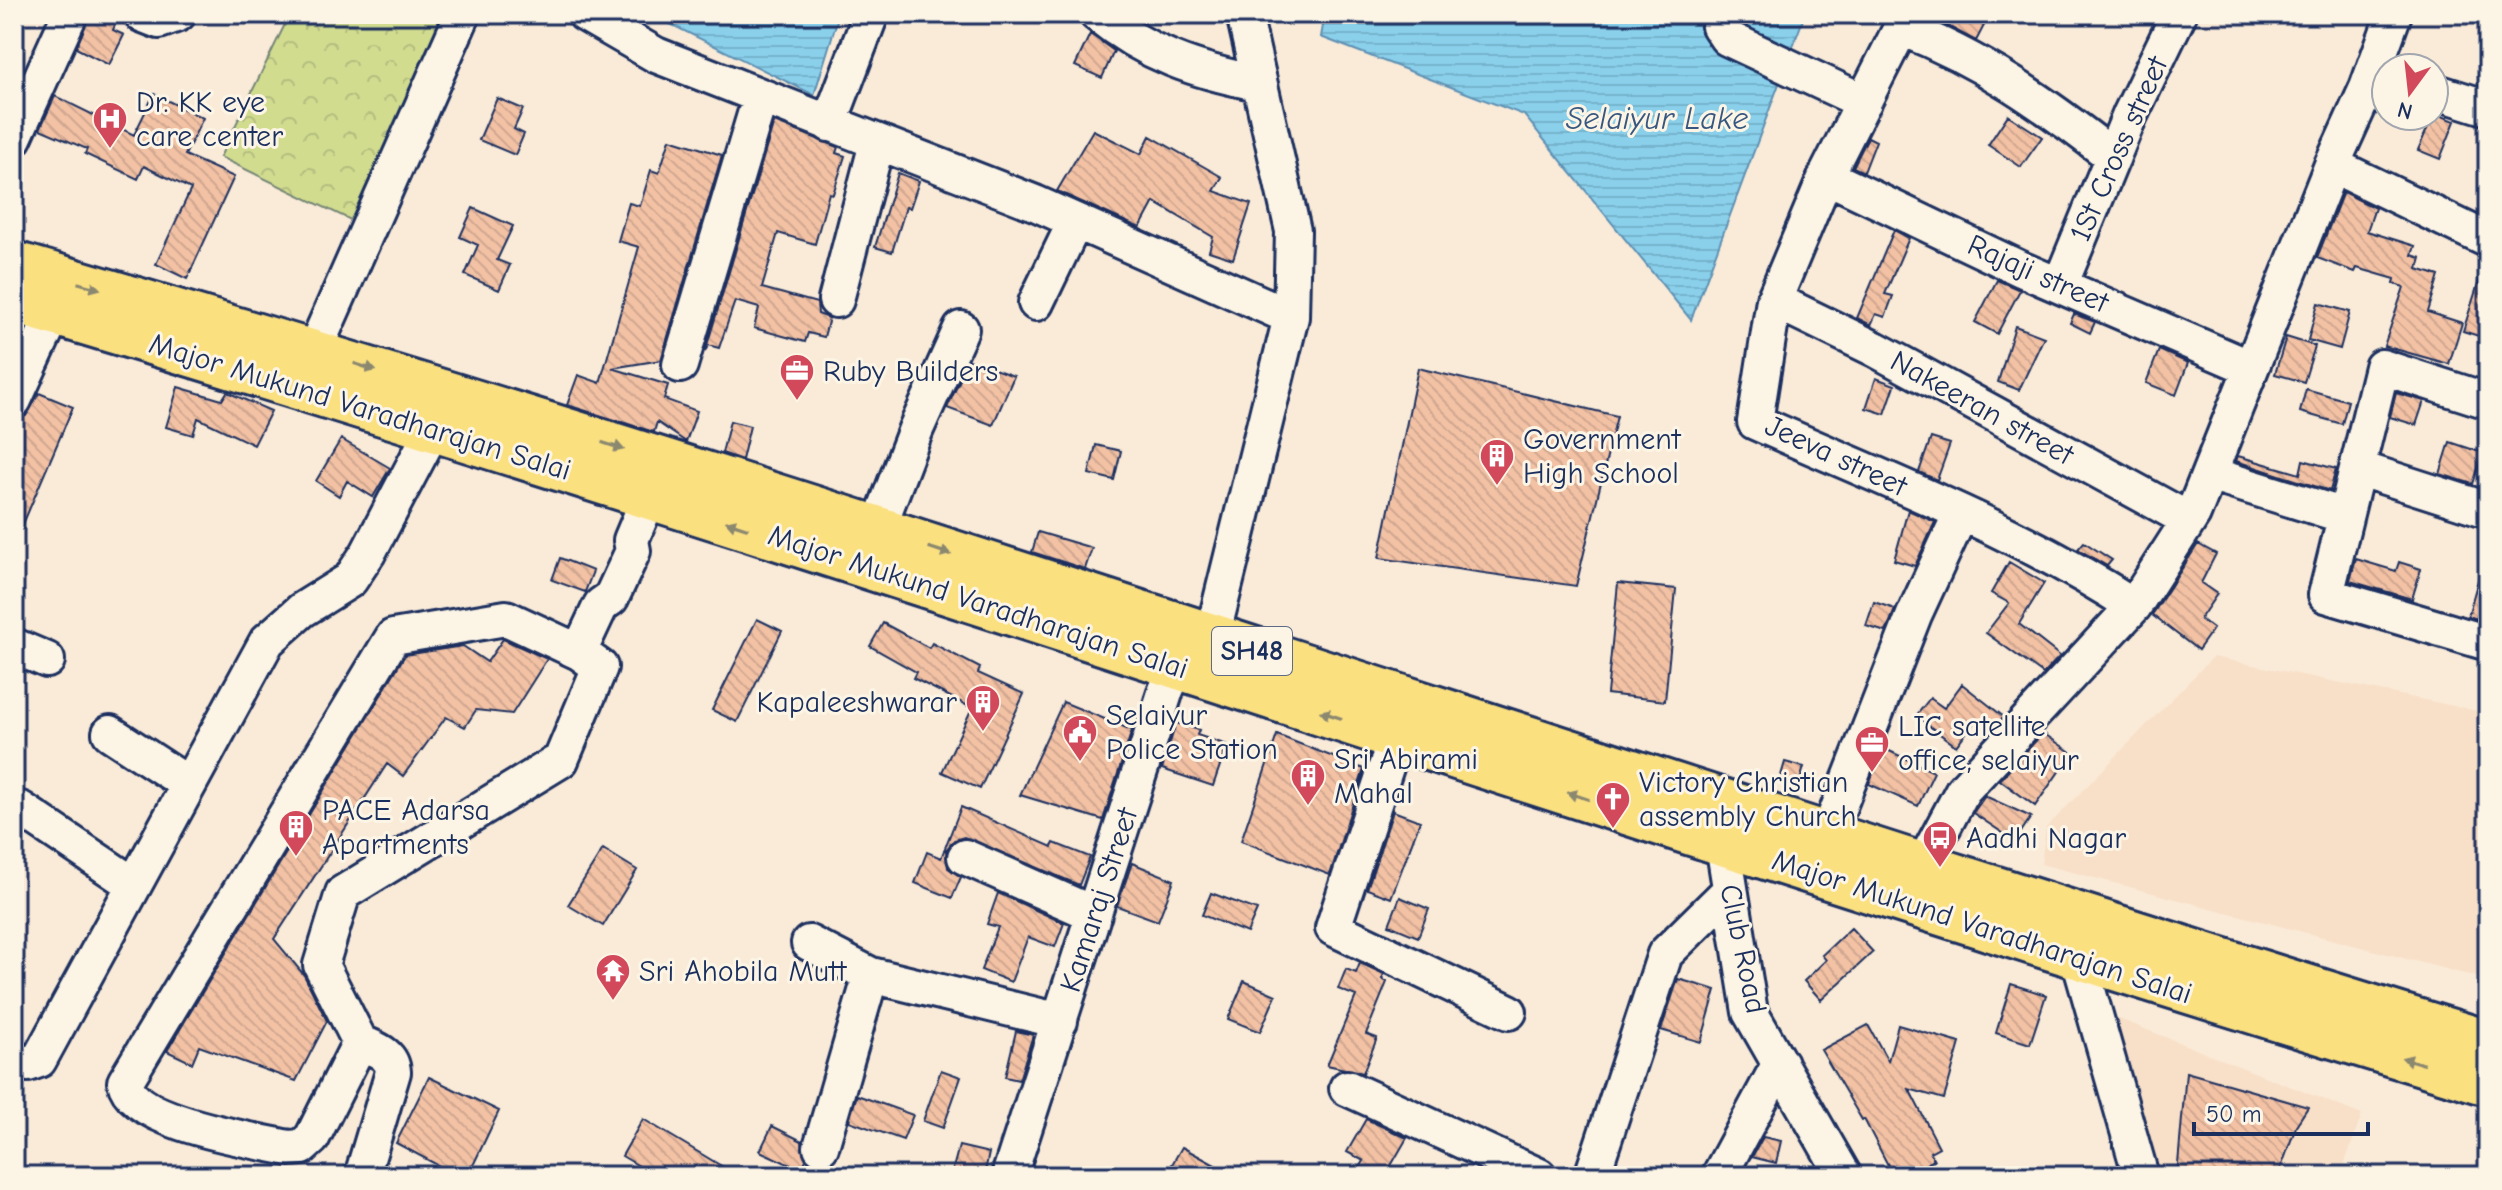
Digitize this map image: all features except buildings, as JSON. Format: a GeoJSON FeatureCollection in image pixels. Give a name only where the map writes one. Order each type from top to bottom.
{"type":"FeatureCollection","features":[{"type":"Feature","properties":{"kind":"main road","name":"Major Mukund Varadharajan Salai"},"geometry":{"type":"LineString","coordinates":[[14,264],[314,351],[877,531],[1193,651],[1396,737],[2081,960],[2488,1083]]}},
{"type":"Feature","properties":{"kind":"main road","name":"Major Mukund Varadharajan Salai"},"geometry":{"type":"LineString","coordinates":[[34,307],[649,497],[1193,651],[1827,837],[2065,914],[2488,1043]]}},
{"type":"Feature","properties":{"kind":"street"},"geometry":{"type":"LineString","coordinates":[[14,138],[70,14]]}},
{"type":"Feature","properties":{"kind":"street"},"geometry":{"type":"LineString","coordinates":[[141,14],[159,21],[178,14]]}},
{"type":"Feature","properties":{"kind":"street"},"geometry":{"type":"LineString","coordinates":[[314,351],[463,14]]}},
{"type":"Feature","properties":{"kind":"street"},"geometry":{"type":"LineString","coordinates":[[585,14],[656,55],[986,187],[1035,203],[1291,317]]}},
{"type":"Feature","properties":{"kind":"street"},"geometry":{"type":"LineString","coordinates":[[829,124],[871,14]]}},
{"type":"Feature","properties":{"kind":"street"},"geometry":{"type":"LineString","coordinates":[[1097,14],[1158,55],[1262,98]]}},
{"type":"Feature","properties":{"kind":"street","name":"Kamaraj Street"},"geometry":{"type":"LineString","coordinates":[[1009,1176],[1094,914],[1193,651],[1214,629],[1291,317],[1293,231],[1244,14]]}},
{"type":"Feature","properties":{"kind":"street"},"geometry":{"type":"LineString","coordinates":[[1725,14],[1719,26],[1727,38],[1864,102]]}},
{"type":"Feature","properties":{"kind":"street","name":"1St Cross street"},"geometry":{"type":"LineString","coordinates":[[2060,285],[2113,157],[2179,14]]}},
{"type":"Feature","properties":{"kind":"street"},"geometry":{"type":"LineString","coordinates":[[2384,52],[2394,14]]}},
{"type":"Feature","properties":{"kind":"street"},"geometry":{"type":"LineString","coordinates":[[1905,21],[2038,100],[2113,157]]}},
{"type":"Feature","properties":{"kind":"street","name":"Jeeva street"},"geometry":{"type":"LineString","coordinates":[[1905,21],[1826,176],[1774,300],[1755,422],[1961,513],[2077,569],[2134,606]]}},
{"type":"Feature","properties":{"kind":"street"},"geometry":{"type":"LineString","coordinates":[[1922,867],[1963,790],[2134,606],[2189,520],[2332,165],[2370,96]]}},
{"type":"Feature","properties":{"kind":"street"},"geometry":{"type":"LineString","coordinates":[[2450,96],[2488,108]]}},
{"type":"Feature","properties":{"kind":"street"},"geometry":{"type":"LineString","coordinates":[[680,365],[760,98]]}},
{"type":"Feature","properties":{"kind":"street"},"geometry":{"type":"LineString","coordinates":[[836,300],[877,143]]}},
{"type":"Feature","properties":{"kind":"street"},"geometry":{"type":"LineString","coordinates":[[2332,165],[2488,240]]}},
{"type":"Feature","properties":{"kind":"street","name":"Rajaji street"},"geometry":{"type":"LineString","coordinates":[[1826,176],[2060,285],[2251,368]]}},
{"type":"Feature","properties":{"kind":"street"},"geometry":{"type":"LineString","coordinates":[[1036,303],[1075,222]]}},
{"type":"Feature","properties":{"kind":"street","name":"Nakeeran street"},"geometry":{"type":"LineString","coordinates":[[1774,300],[1875,349],[2189,520]]}},
{"type":"Feature","properties":{"kind":"street"},"geometry":{"type":"LineString","coordinates":[[14,400],[34,307]]}},
{"type":"Feature","properties":{"kind":"street"},"geometry":{"type":"LineString","coordinates":[[877,531],[916,429],[961,329]]}},
{"type":"Feature","properties":{"kind":"street"},"geometry":{"type":"LineString","coordinates":[[2488,401],[2382,367],[2326,595],[2488,643]]}},
{"type":"Feature","properties":{"kind":"street"},"geometry":{"type":"LineString","coordinates":[[14,1060],[28,1064],[39,1060],[267,641],[302,610],[332,594],[356,571],[433,429]]}},
{"type":"Feature","properties":{"kind":"street"},"geometry":{"type":"LineString","coordinates":[[2357,468],[2488,510]]}},
{"type":"Feature","properties":{"kind":"street"},"geometry":{"type":"LineString","coordinates":[[2209,474],[2345,516]]}},
{"type":"Feature","properties":{"kind":"street"},"geometry":{"type":"LineString","coordinates":[[579,652],[601,605],[598,594],[620,547],[631,540],[649,497]]}},
{"type":"Feature","properties":{"kind":"street"},"geometry":{"type":"LineString","coordinates":[[1827,837],[1914,615],[1961,513]]}},
{"type":"Feature","properties":{"kind":"street"},"geometry":{"type":"LineString","coordinates":[[360,1042],[312,1138],[302,1147],[289,1148],[182,1123],[137,1102],[127,1092],[125,1082],[393,637],[506,618],[579,652],[600,667],[561,760],[343,893],[321,965],[360,1042],[393,1062],[362,1176]]}},
{"type":"Feature","properties":{"kind":"street"},"geometry":{"type":"LineString","coordinates":[[14,646],[47,660]]}},
{"type":"Feature","properties":{"kind":"street"},"geometry":{"type":"LineString","coordinates":[[110,733],[188,784]]}},
{"type":"Feature","properties":{"kind":"street"},"geometry":{"type":"LineString","coordinates":[[1396,737],[1333,928],[1509,1012]]}},
{"type":"Feature","properties":{"kind":"street"},"geometry":{"type":"LineString","coordinates":[[21,809],[134,885]]}},
{"type":"Feature","properties":{"kind":"street","name":"Club Road"},"geometry":{"type":"LineString","coordinates":[[1723,844],[1750,1012],[1844,1176]]}},
{"type":"Feature","properties":{"kind":"street"},"geometry":{"type":"LineString","coordinates":[[965,857],[1094,914]]}},
{"type":"Feature","properties":{"kind":"street"},"geometry":{"type":"LineString","coordinates":[[1592,1176],[1665,954],[1730,890]]}},
{"type":"Feature","properties":{"kind":"street"},"geometry":{"type":"LineString","coordinates":[[2065,914],[2081,960],[2141,1176]]}},
{"type":"Feature","properties":{"kind":"street"},"geometry":{"type":"LineString","coordinates":[[809,943],[871,975],[1060,1021]]}},
{"type":"Feature","properties":{"kind":"street"},"geometry":{"type":"LineString","coordinates":[[821,1147],[871,975]]}},
{"type":"Feature","properties":{"kind":"street"},"geometry":{"type":"LineString","coordinates":[[1719,1176],[1780,1063]]}},
{"type":"Feature","properties":{"kind":"street"},"geometry":{"type":"LineString","coordinates":[[1347,1088],[1539,1176]]}},
{"type":"Feature","properties":{"kind":"shaded area"},"geometry":{"type":"Polygon","coordinates":[[[2213,657],[2488,713],[2488,980],[2041,864],[2046,828],[2213,657]]]}},
{"type":"Feature","properties":{"kind":"shaded area"},"geometry":{"type":"Polygon","coordinates":[[[2107,1014],[2362,1115],[2340,1176],[2152,1176],[2107,1014]]]}},
{"type":"Feature","properties":{"kind":"green space"},"geometry":{"type":"Polygon","coordinates":[[[290,14],[452,14],[359,224],[220,157],[290,14]]]}},
{"type":"Feature","properties":{"kind":"water"},"geometry":{"type":"Polygon","coordinates":[[[650,14],[839,14],[814,95],[650,14]]]}},
{"type":"Feature","properties":{"kind":"water","name":"Selaiyur Lake"},"geometry":{"type":"Polygon","coordinates":[[[1325,14],[1805,14],[1691,320],[1524,115],[1321,37],[1325,14]]]}},
{"type":"Feature","properties":{"kind":"place","name":"Dr. KK eye care center"},"geometry":{"type":"Point","coordinates":[110,150]}},
{"type":"Feature","properties":{"kind":"place","name":"Ruby Builders"},"geometry":{"type":"Point","coordinates":[797,402]}},
{"type":"Feature","properties":{"kind":"place","name":"Government High School"},"geometry":{"type":"Point","coordinates":[1497,487]}},
{"type":"Feature","properties":{"kind":"place","name":"Kapaleeshwarar"},"geometry":{"type":"Point","coordinates":[983,733]}},
{"type":"Feature","properties":{"kind":"place","name":"Selaiyur Police Station"},"geometry":{"type":"Point","coordinates":[1080,763]}},
{"type":"Feature","properties":{"kind":"place","name":"LIC satellite office, selaiyur"},"geometry":{"type":"Point","coordinates":[1872,774]}},
{"type":"Feature","properties":{"kind":"place","name":"Sri Abirami Mahal"},"geometry":{"type":"Point","coordinates":[1308,807]}},
{"type":"Feature","properties":{"kind":"place","name":"Victory Christian assembly Church"},"geometry":{"type":"Point","coordinates":[1613,830]}},
{"type":"Feature","properties":{"kind":"place","name":"PACE Adarsa Apartments"},"geometry":{"type":"Point","coordinates":[296,858]}},
{"type":"Feature","properties":{"kind":"place","name":"Aadhi Nagar"},"geometry":{"type":"Point","coordinates":[1940,869]}},
{"type":"Feature","properties":{"kind":"place","name":"Sri Ahobila Mutt"},"geometry":{"type":"Point","coordinates":[613,1002]}}]}
